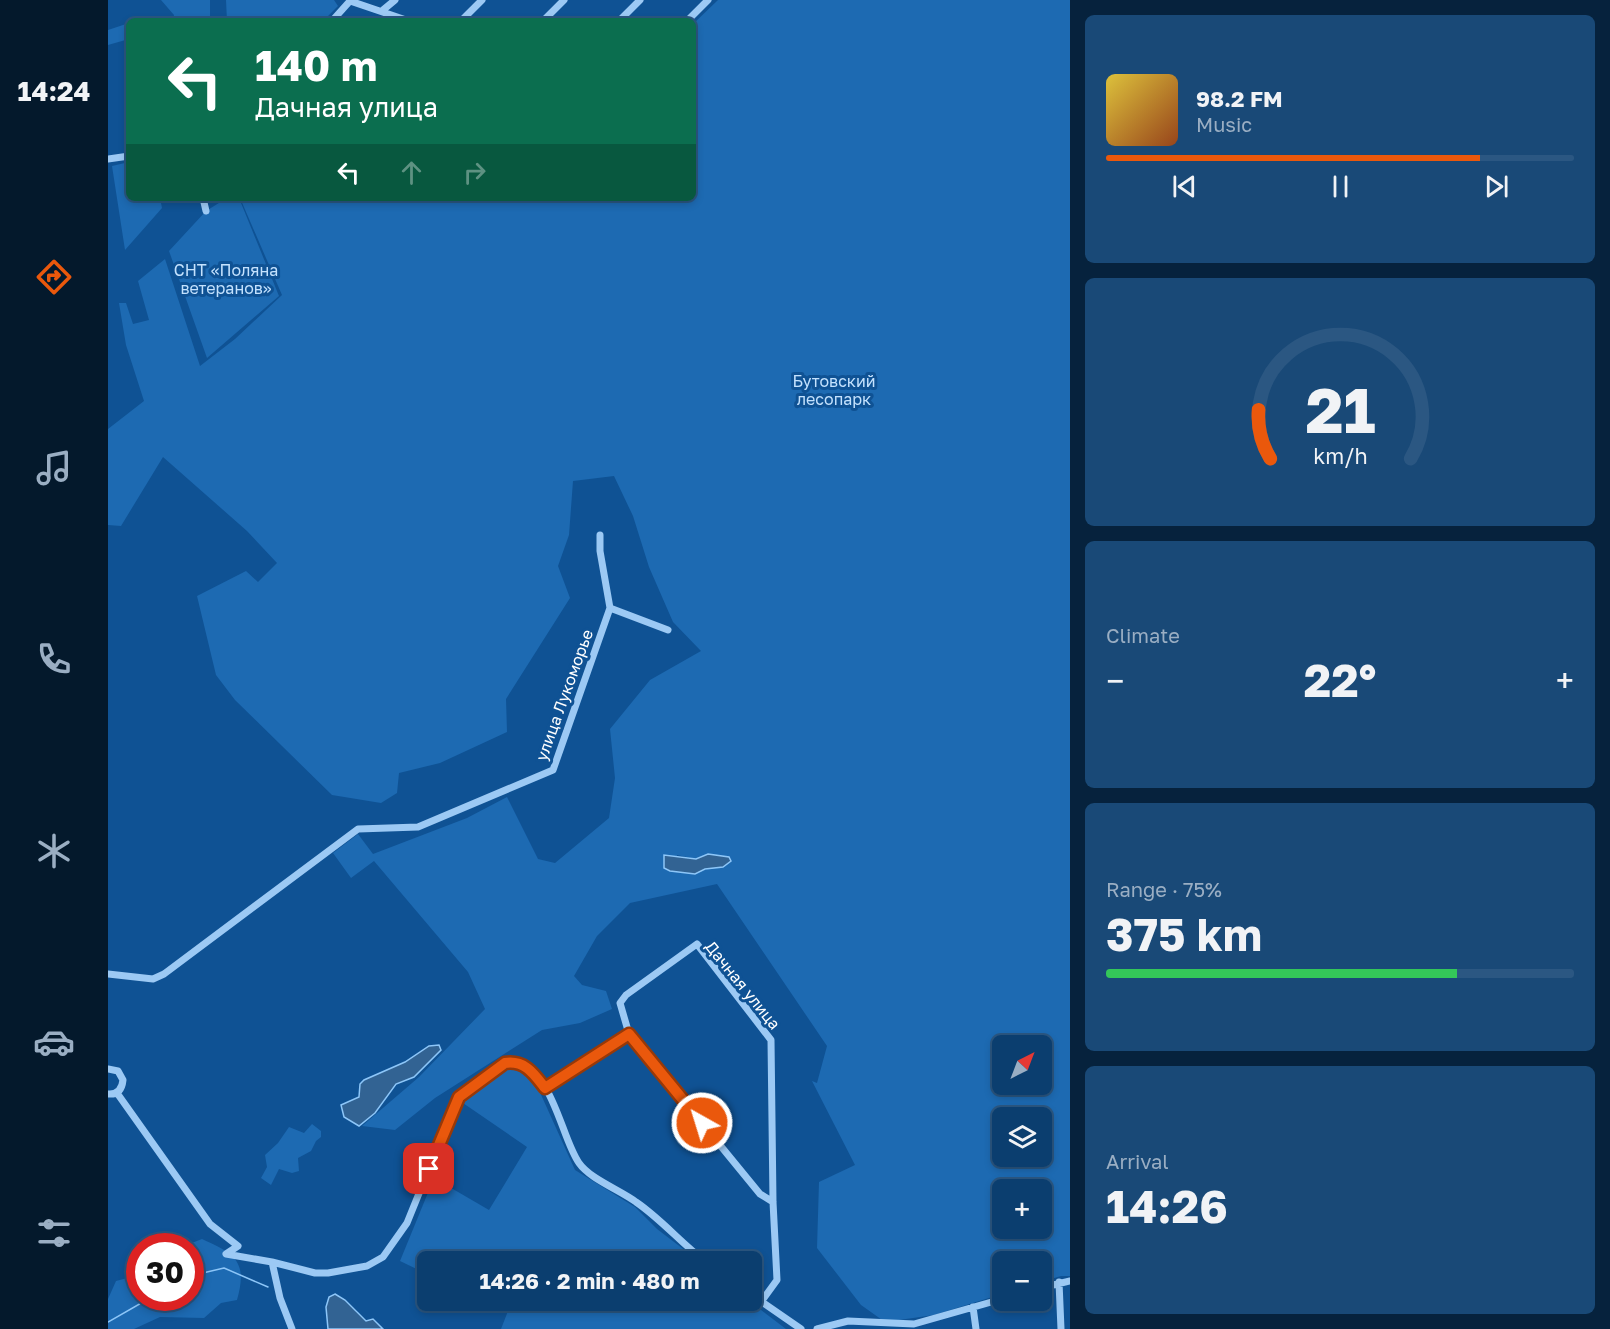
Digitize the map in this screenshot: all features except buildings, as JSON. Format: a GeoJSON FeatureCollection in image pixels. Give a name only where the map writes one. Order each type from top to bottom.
{"type":"FeatureCollection","features":[{"type":"Feature","properties":{"kind":"street"},"geometry":{"type":"LineString","coordinates":[[334,18],[349,0],[402,18]]}},
{"type":"Feature","properties":{"kind":"street"},"geometry":{"type":"LineString","coordinates":[[383,10],[395,0]]}},
{"type":"Feature","properties":{"kind":"street"},"geometry":{"type":"LineString","coordinates":[[464,18],[482,0]]}},
{"type":"Feature","properties":{"kind":"street"},"geometry":{"type":"LineString","coordinates":[[546,18],[564,0]]}},
{"type":"Feature","properties":{"kind":"street"},"geometry":{"type":"LineString","coordinates":[[622,18],[640,0]]}},
{"type":"Feature","properties":{"kind":"street"},"geometry":{"type":"LineString","coordinates":[[690,18],[708,0]]}},
{"type":"Feature","properties":{"kind":"street"},"geometry":{"type":"LineString","coordinates":[[108,159],[126,156]]}},
{"type":"Feature","properties":{"kind":"street"},"geometry":{"type":"LineString","coordinates":[[203,201],[206,211]]}},
{"type":"Feature","properties":{"kind":"street","name":"улица Лукоморье"},"geometry":{"type":"LineString","coordinates":[[108,974],[153,979],[164,974],[358,829],[418,826],[553,770],[610,608],[600,551],[600,535]]}},
{"type":"Feature","properties":{"kind":"street"},"geometry":{"type":"LineString","coordinates":[[610,608],[668,630]]}},
{"type":"Feature","properties":{"kind":"street","name":"Дачная улица"},"geometry":{"type":"LineString","coordinates":[[762,1299],[777,1280],[773,1202],[771,1041],[697,944],[626,995],[620,1003],[629,1034],[760,1194],[773,1202]]}},
{"type":"Feature","properties":{"kind":"street"},"geometry":{"type":"LineString","coordinates":[[545,1088],[629,1034]]}},
{"type":"Feature","properties":{"kind":"street"},"geometry":{"type":"LineString","coordinates":[[117,1093],[210,1224],[238,1246],[226,1254],[315,1273],[328,1273],[376,1263],[383,1257],[407,1223],[459,1097],[505,1063],[513,1061],[531,1071],[545,1088],[559,1113],[579,1164],[637,1203],[693,1251]]}},
{"type":"Feature","properties":{"kind":"street"},"geometry":{"type":"LineString","coordinates":[[108,1069],[118,1071],[123,1080],[117,1093],[108,1094]]}},
{"type":"Feature","properties":{"kind":"street"},"geometry":{"type":"LineString","coordinates":[[272,1263],[280,1298],[292,1329]]}},
{"type":"Feature","properties":{"kind":"street"},"geometry":{"type":"LineString","coordinates":[[1052,1284],[1070,1281]]}},
{"type":"Feature","properties":{"kind":"street"},"geometry":{"type":"LineString","coordinates":[[1059,1282],[1061,1329]]}},
{"type":"Feature","properties":{"kind":"street"},"geometry":{"type":"LineString","coordinates":[[817,1329],[848,1321],[902,1327],[992,1302]]}},
{"type":"Feature","properties":{"kind":"street"},"geometry":{"type":"LineString","coordinates":[[762,1303],[801,1329]]}},
{"type":"Feature","properties":{"kind":"street"},"geometry":{"type":"LineString","coordinates":[[974,1307],[976,1329]]}},
{"type":"Feature","properties":{"kind":"green space"},"geometry":{"type":"Polygon","coordinates":[[[161,0],[210,0],[210,18],[174,18],[174,15],[161,0]]]}},
{"type":"Feature","properties":{"kind":"green space"},"geometry":{"type":"Polygon","coordinates":[[[226,0],[334,0],[338,6],[326,18],[227,18],[226,0]]]}},
{"type":"Feature","properties":{"kind":"green space","name":"Бутовский лесопарк"},"geometry":{"type":"Polygon","coordinates":[[[718,0],[1070,0],[1070,1276],[1052,1279],[1052,1251],[992,1251],[992,1297],[934,1315],[885,1322],[861,1305],[817,1248],[819,1182],[855,1165],[812,1081],[817,1083],[827,1046],[717,884],[630,903],[597,936],[574,976],[582,985],[606,991],[612,1009],[580,1023],[542,1030],[435,1098],[395,1130],[362,1126],[419,1077],[485,1009],[468,972],[374,861],[351,878],[333,853],[358,834],[373,854],[467,818],[507,797],[538,859],[555,863],[609,818],[615,778],[610,729],[650,680],[701,651],[673,622],[649,567],[633,516],[614,476],[573,481],[569,535],[558,566],[570,598],[506,699],[507,732],[440,763],[399,773],[397,793],[381,803],[332,795],[235,700],[216,675],[197,596],[246,571],[258,582],[277,563],[247,531],[163,457],[121,526],[108,525],[108,429],[144,401],[126,345],[119,303],[126,303],[133,324],[149,320],[138,281],[165,259],[200,366],[235,339],[282,295],[241,201],[696,201],[696,21],[718,0]],[[708,854],[696,859],[677,855],[678,871],[689,873],[723,867],[729,857],[708,854]]]}},
{"type":"Feature","properties":{"kind":"green space"},"geometry":{"type":"Polygon","coordinates":[[[126,24],[126,40],[108,45],[108,30],[126,24]]]}},
{"type":"Feature","properties":{"kind":"green space"},"geometry":{"type":"Polygon","coordinates":[[[126,163],[126,201],[161,201],[162,208],[125,250],[112,166],[126,163]]]}},
{"type":"Feature","properties":{"kind":"green space","name":"СНТ «Поляна ветеранов»"},"geometry":{"type":"Polygon","coordinates":[[[222,201],[240,201],[279,296],[207,358],[169,251],[206,211],[222,201]]]}},
{"type":"Feature","properties":{"kind":"green space"},"geometry":{"type":"Polygon","coordinates":[[[510,1065],[521,1069],[538,1088],[575,1170],[635,1207],[657,1229],[686,1251],[417,1251],[417,1269],[400,1261],[434,1178],[489,1210],[527,1147],[460,1101],[510,1065]]]}},
{"type":"Feature","properties":{"kind":"green space"},"geometry":{"type":"Polygon","coordinates":[[[312,1124],[321,1131],[321,1137],[311,1151],[298,1158],[299,1171],[292,1173],[279,1169],[271,1185],[261,1178],[267,1167],[265,1155],[278,1143],[289,1127],[304,1133],[312,1124]]]}},
{"type":"Feature","properties":{"kind":"green space"},"geometry":{"type":"Polygon","coordinates":[[[204,1240],[223,1249],[236,1260],[241,1276],[237,1300],[221,1303],[204,1318],[160,1317],[134,1329],[108,1329],[108,1299],[116,1281],[126,1278],[126,1311],[204,1311],[204,1240]]]}},
{"type":"Feature","properties":{"kind":"green space"},"geometry":{"type":"Polygon","coordinates":[[[508,1311],[762,1311],[786,1329],[501,1329],[508,1311]]]}},
{"type":"Feature","properties":{"kind":"shaded area"},"geometry":{"type":"Polygon","coordinates":[[[708,854],[729,857],[731,861],[723,867],[705,869],[695,874],[670,871],[664,868],[664,855],[696,859],[708,854]]]}},
{"type":"Feature","properties":{"kind":"shaded area"},"geometry":{"type":"Polygon","coordinates":[[[439,1045],[441,1050],[414,1077],[396,1084],[375,1113],[359,1126],[344,1117],[341,1105],[359,1097],[360,1084],[364,1080],[405,1062],[429,1046],[439,1045]]]}},
{"type":"Feature","properties":{"kind":"shaded area"},"geometry":{"type":"Polygon","coordinates":[[[335,1294],[345,1300],[366,1321],[373,1319],[383,1329],[328,1329],[326,1307],[329,1297],[335,1294]]]}},
{"type":"Feature","properties":{"kind":"waterway"},"geometry":{"type":"LineString","coordinates":[[204,1273],[224,1268],[268,1287]]}},
{"type":"Feature","properties":{"kind":"waterway"},"geometry":{"type":"LineString","coordinates":[[108,1322],[127,1311]]}},
{"type":"Feature","properties":{"kind":"route"},"geometry":{"type":"LineString","coordinates":[[429,1169],[459,1097],[505,1063],[513,1061],[523,1064],[545,1088],[629,1034],[702,1123]]}}]}
